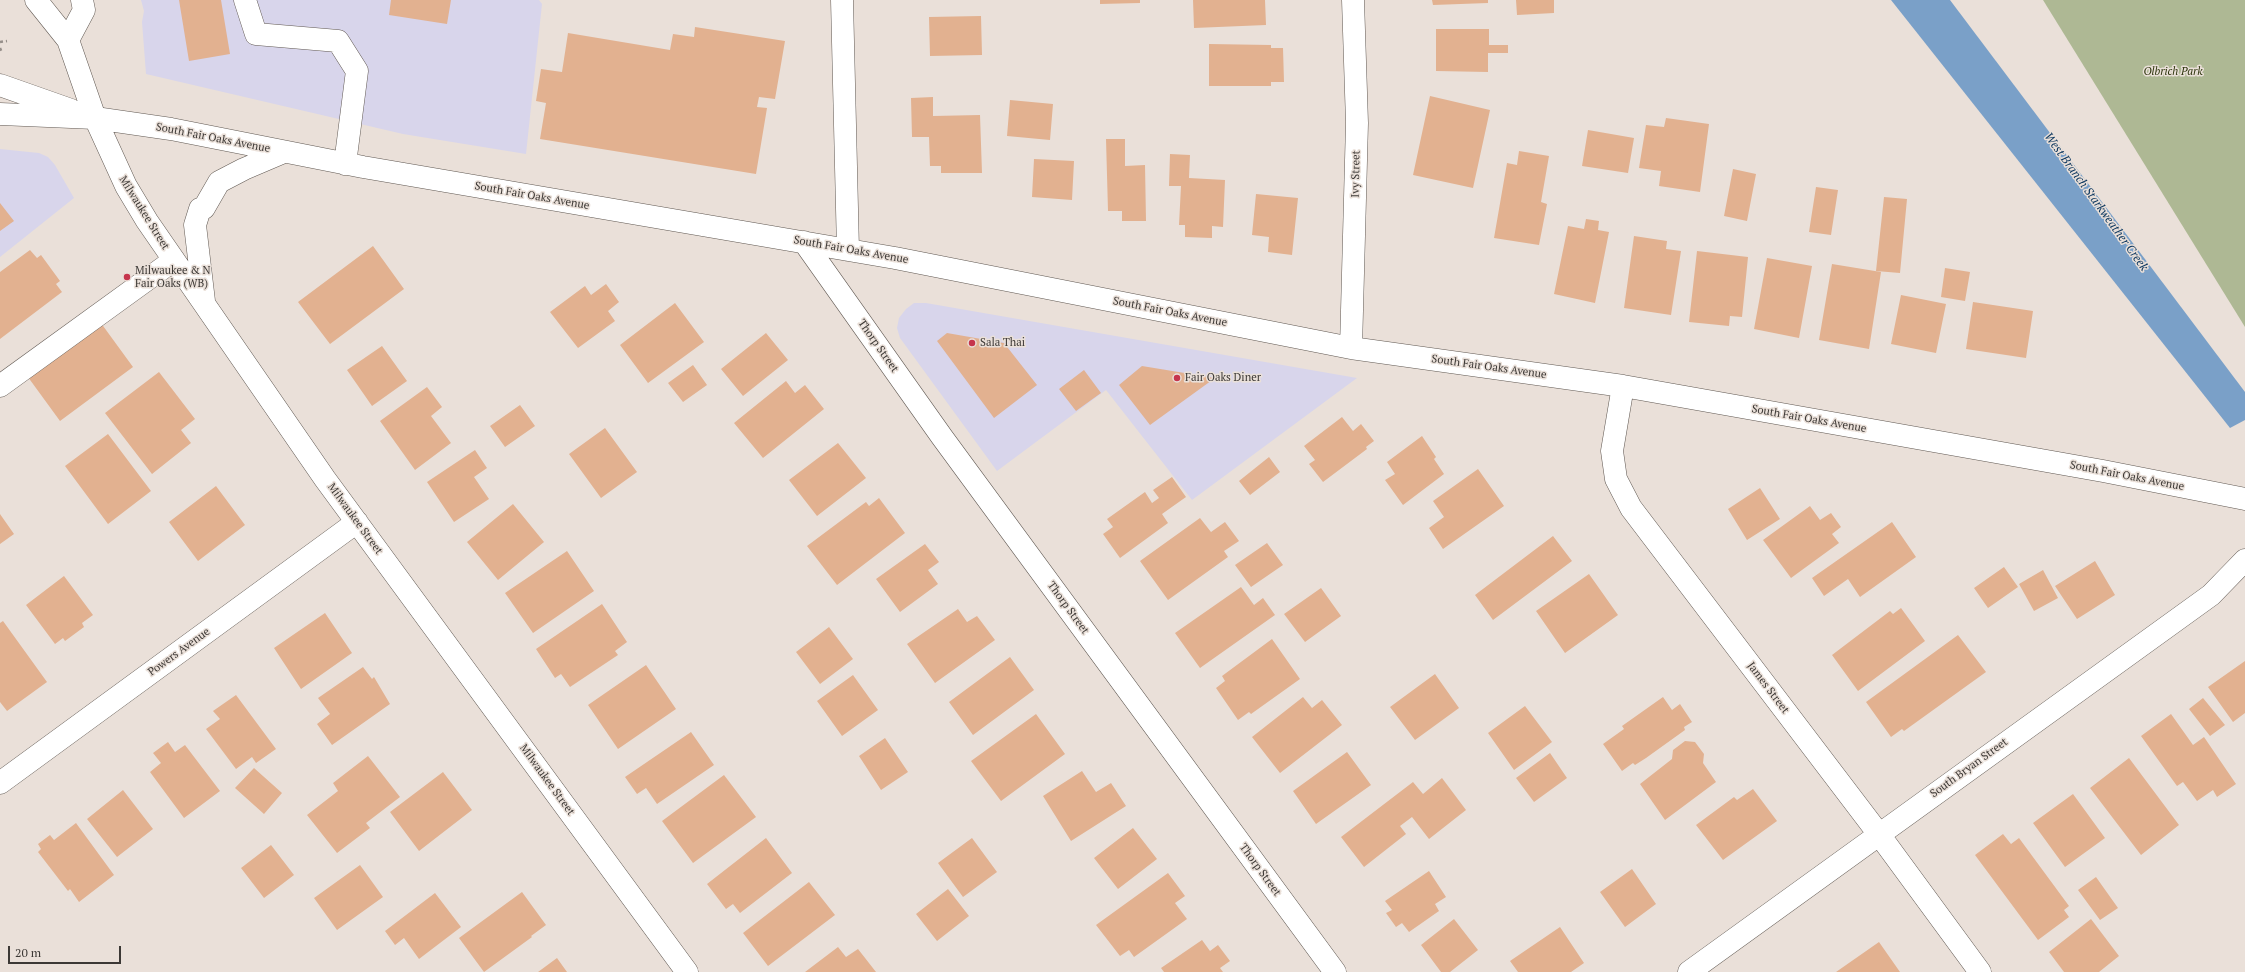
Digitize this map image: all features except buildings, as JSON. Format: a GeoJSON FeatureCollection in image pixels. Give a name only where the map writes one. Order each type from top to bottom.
{"type":"FeatureCollection","features":[{"type":"Feature","properties":{"kind":"street","name":"Milwaukee Street"},"geometry":{"type":"LineString","coordinates":[[36,0],[68,40],[95,118],[126,186],[174,260],[357,522],[688,972]]}},
{"type":"Feature","properties":{"kind":"street"},"geometry":{"type":"LineString","coordinates":[[68,40],[84,10],[82,0]]}},
{"type":"Feature","properties":{"kind":"street"},"geometry":{"type":"LineString","coordinates":[[245,0],[256,34],[338,41],[357,71],[345,164]]}},
{"type":"Feature","properties":{"kind":"street"},"geometry":{"type":"LineString","coordinates":[[842,0],[848,250]]}},
{"type":"Feature","properties":{"kind":"street","name":"Ivy Street"},"geometry":{"type":"LineString","coordinates":[[1351,348],[1357,123],[1354,0]]}},
{"type":"Feature","properties":{"kind":"street"},"geometry":{"type":"LineString","coordinates":[[0,85],[95,118]]}},
{"type":"Feature","properties":{"kind":"street"},"geometry":{"type":"LineString","coordinates":[[0,114],[95,118]]}},
{"type":"Feature","properties":{"kind":"street","name":"South Fair Oaks Avenue"},"geometry":{"type":"LineString","coordinates":[[95,118],[171,129],[345,164],[848,250],[1351,348],[1623,386],[2103,471],[2245,499]]}},
{"type":"Feature","properties":{"kind":"street"},"geometry":{"type":"LineString","coordinates":[[205,304],[195,226],[200,209],[204,208],[220,182],[244,168],[284,152]]}},
{"type":"Feature","properties":{"kind":"street","name":"Thorp Street"},"geometry":{"type":"LineString","coordinates":[[804,242],[942,437],[1335,972]]}},
{"type":"Feature","properties":{"kind":"street"},"geometry":{"type":"LineString","coordinates":[[0,386],[174,260]]}},
{"type":"Feature","properties":{"kind":"street","name":"James Street"},"geometry":{"type":"LineString","coordinates":[[1623,386],[1612,451],[1616,479],[1631,508],[1878,834],[1980,972]]}},
{"type":"Feature","properties":{"kind":"street","name":"Powers Avenue"},"geometry":{"type":"LineString","coordinates":[[0,783],[357,522]]}},
{"type":"Feature","properties":{"kind":"street","name":"South Bryan Street"},"geometry":{"type":"LineString","coordinates":[[1689,972],[1878,834],[2211,595],[2245,560]]}},
{"type":"Feature","properties":{"kind":"path"},"geometry":{"type":"LineString","coordinates":[[0,42],[7,42]]}},
{"type":"Feature","properties":{"kind":"path"},"geometry":{"type":"LineString","coordinates":[[0,48],[2,53]]}},
{"type":"Feature","properties":{"kind":"shaded area"},"geometry":{"type":"Polygon","coordinates":[[[141,0],[539,0],[542,4],[526,154],[403,134],[146,74],[142,22],[144,11],[141,0]]]}},
{"type":"Feature","properties":{"kind":"shaded area"},"geometry":{"type":"Polygon","coordinates":[[[0,149],[39,153],[48,157],[55,165],[74,198],[0,257],[0,149]]]}},
{"type":"Feature","properties":{"kind":"shaded area"},"geometry":{"type":"Polygon","coordinates":[[[914,303],[926,303],[1357,378],[1192,500],[1106,390],[997,471],[900,338],[897,328],[899,318],[906,309],[914,303]]]}},
{"type":"Feature","properties":{"kind":"green space","name":"Olbrich Park"},"geometry":{"type":"Polygon","coordinates":[[[2043,0],[2245,0],[2245,327],[2043,0]]]}},
{"type":"Feature","properties":{"kind":"water","name":"West Branch Starkweather Creek"},"geometry":{"type":"Polygon","coordinates":[[[1891,0],[1950,0],[2245,392],[2245,420],[2230,428],[1891,0]]]}},
{"type":"Feature","properties":{"kind":"place","name":"Milwaukee & N Fair Oaks (WB)"},"geometry":{"type":"Point","coordinates":[127,277]}},
{"type":"Feature","properties":{"kind":"place","name":"Sala Thai"},"geometry":{"type":"Point","coordinates":[972,343]}},
{"type":"Feature","properties":{"kind":"place","name":"Fair Oaks Diner"},"geometry":{"type":"Point","coordinates":[1177,378]}}]}
